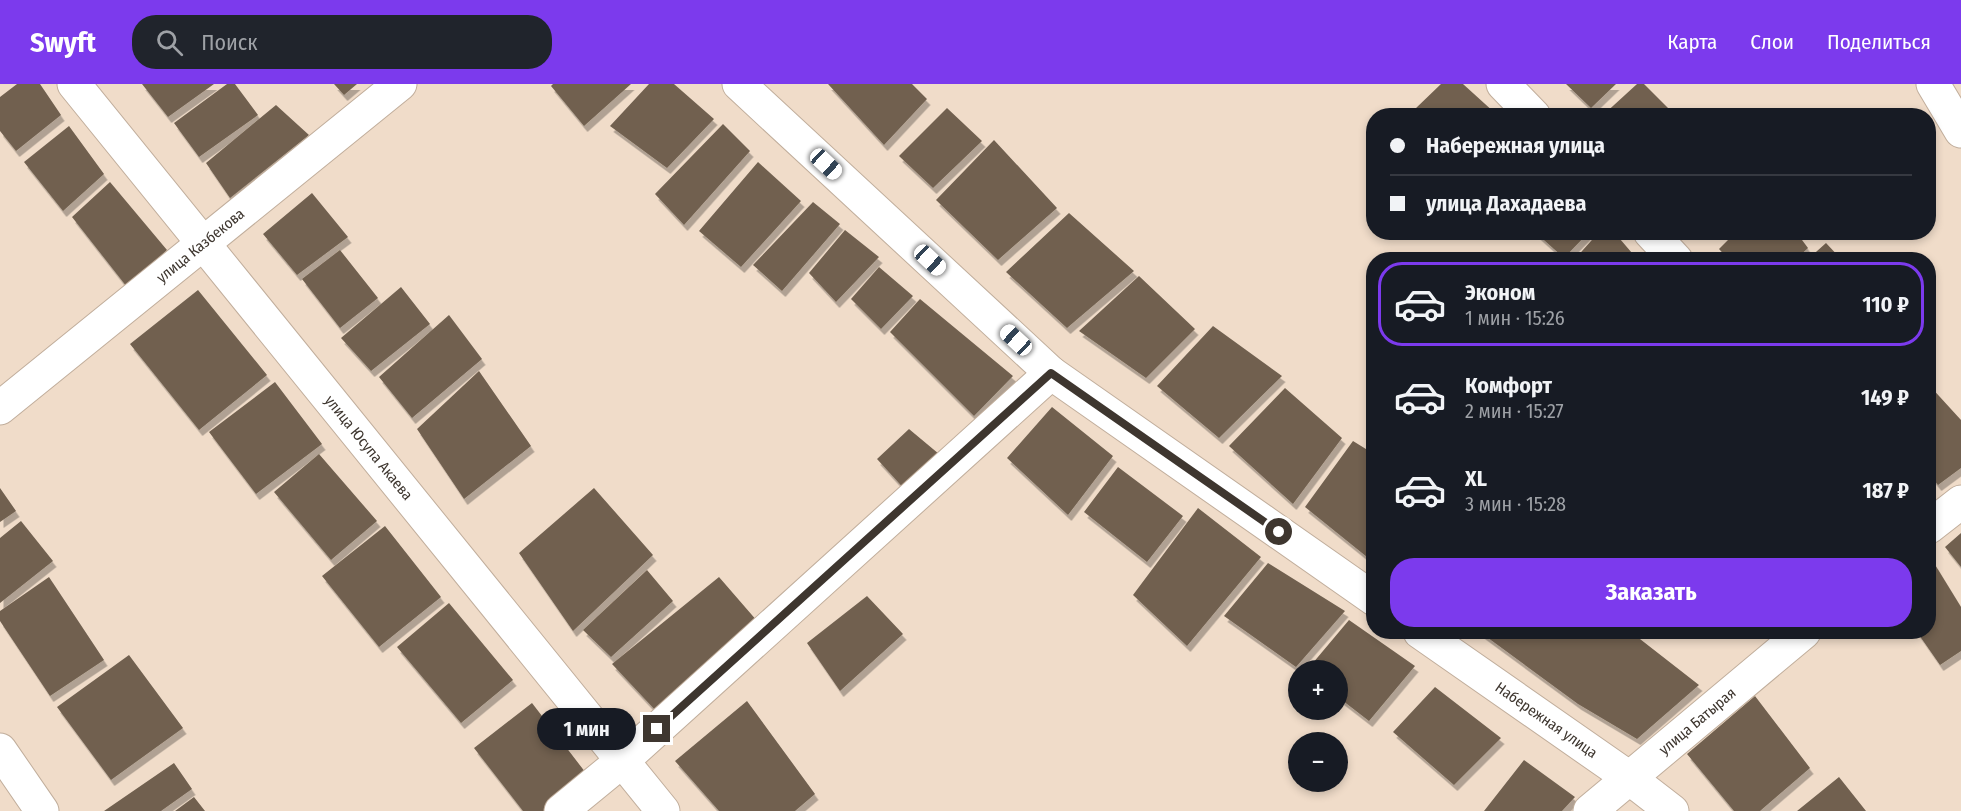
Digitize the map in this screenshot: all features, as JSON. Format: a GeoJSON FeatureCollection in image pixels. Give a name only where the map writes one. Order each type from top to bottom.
{"type":"FeatureCollection","features":[{"type":"Feature","properties":{"kind":"street","name":"улица Юсупа Акаева"},"geometry":{"type":"LineString","coordinates":[[74,84],[663,811]]}},
{"type":"Feature","properties":{"kind":"street","name":"улица Казбекова"},"geometry":{"type":"LineString","coordinates":[[0,408],[400,84]]}},
{"type":"Feature","properties":{"kind":"street"},"geometry":{"type":"LineString","coordinates":[[739,84],[1051,373],[1366,593]]}},
{"type":"Feature","properties":{"kind":"street"},"geometry":{"type":"LineString","coordinates":[[1503,84],[1526,108]]}},
{"type":"Feature","properties":{"kind":"street"},"geometry":{"type":"LineString","coordinates":[[1933,84],[1961,131]]}},
{"type":"Feature","properties":{"kind":"street"},"geometry":{"type":"LineString","coordinates":[[1657,240],[1669,252]]}},
{"type":"Feature","properties":{"kind":"street"},"geometry":{"type":"LineString","coordinates":[[561,811],[622,760],[1051,373]]}},
{"type":"Feature","properties":{"kind":"street"},"geometry":{"type":"LineString","coordinates":[[1936,519],[1961,502]]}},
{"type":"Feature","properties":{"kind":"street","name":"Набережная улица"},"geometry":{"type":"LineString","coordinates":[[1430,639],[1628,777],[1672,811]]}},
{"type":"Feature","properties":{"kind":"street","name":"улица Батырая"},"geometry":{"type":"LineString","coordinates":[[1590,811],[1796,639]]}},
{"type":"Feature","properties":{"kind":"street"},"geometry":{"type":"LineString","coordinates":[[0,750],[42,811]]}},
{"type":"Feature","properties":{"kind":"building"},"geometry":{"type":"Polygon","coordinates":[[[17,84],[40,84],[61,115],[16,151],[0,131],[0,97],[17,84]]]}},
{"type":"Feature","properties":{"kind":"building"},"geometry":{"type":"Polygon","coordinates":[[[142,84],[214,84],[168,117],[142,84]]]}},
{"type":"Feature","properties":{"kind":"building"},"geometry":{"type":"Polygon","coordinates":[[[227,84],[235,84],[258,115],[199,157],[174,123],[227,84]]]}},
{"type":"Feature","properties":{"kind":"building"},"geometry":{"type":"Polygon","coordinates":[[[334,84],[357,84],[344,95],[334,84]]]}},
{"type":"Feature","properties":{"kind":"building"},"geometry":{"type":"Polygon","coordinates":[[[553,84],[631,84],[584,126],[551,86],[553,84]]]}},
{"type":"Feature","properties":{"kind":"building"},"geometry":{"type":"Polygon","coordinates":[[[649,84],[674,84],[714,119],[667,168],[610,126],[649,84]]]}},
{"type":"Feature","properties":{"kind":"building"},"geometry":{"type":"Polygon","coordinates":[[[828,84],[912,84],[927,99],[884,145],[828,84]]]}},
{"type":"Feature","properties":{"kind":"building"},"geometry":{"type":"Polygon","coordinates":[[[1441,84],[1463,84],[1489,108],[1416,108],[1441,84]]]}},
{"type":"Feature","properties":{"kind":"building"},"geometry":{"type":"Polygon","coordinates":[[[1566,84],[1616,84],[1591,108],[1566,84]]]}},
{"type":"Feature","properties":{"kind":"building"},"geometry":{"type":"Polygon","coordinates":[[[1637,84],[1644,84],[1668,108],[1611,108],[1637,84]]]}},
{"type":"Feature","properties":{"kind":"building"},"geometry":{"type":"Polygon","coordinates":[[[276,105],[309,135],[230,198],[206,163],[276,105]]]}},
{"type":"Feature","properties":{"kind":"building"},"geometry":{"type":"Polygon","coordinates":[[[947,108],[982,141],[933,188],[899,156],[947,108]]]}},
{"type":"Feature","properties":{"kind":"building"},"geometry":{"type":"Polygon","coordinates":[[[723,124],[750,151],[684,225],[655,194],[723,124]]]}},
{"type":"Feature","properties":{"kind":"building"},"geometry":{"type":"Polygon","coordinates":[[[69,126],[104,174],[63,211],[24,162],[69,126]]]}},
{"type":"Feature","properties":{"kind":"building"},"geometry":{"type":"Polygon","coordinates":[[[994,140],[1057,208],[998,260],[936,200],[994,140]]]}},
{"type":"Feature","properties":{"kind":"building"},"geometry":{"type":"Polygon","coordinates":[[[758,162],[801,201],[741,267],[699,231],[758,162]]]}},
{"type":"Feature","properties":{"kind":"building"},"geometry":{"type":"Polygon","coordinates":[[[110,182],[167,250],[127,287],[72,217],[110,182]]]}},
{"type":"Feature","properties":{"kind":"building"},"geometry":{"type":"Polygon","coordinates":[[[312,193],[348,237],[297,275],[263,234],[312,193]]]}},
{"type":"Feature","properties":{"kind":"building"},"geometry":{"type":"Polygon","coordinates":[[[813,202],[840,224],[782,291],[753,265],[813,202]]]}},
{"type":"Feature","properties":{"kind":"building"},"geometry":{"type":"Polygon","coordinates":[[[1069,213],[1134,271],[1067,328],[1006,272],[1069,213]]]}},
{"type":"Feature","properties":{"kind":"building"},"geometry":{"type":"Polygon","coordinates":[[[845,230],[879,257],[836,302],[809,273],[845,230]]]}},
{"type":"Feature","properties":{"kind":"building"},"geometry":{"type":"Polygon","coordinates":[[[1544,240],[1581,240],[1570,252],[1557,252],[1544,240]]]}},
{"type":"Feature","properties":{"kind":"building"},"geometry":{"type":"Polygon","coordinates":[[[1592,240],[1621,240],[1631,252],[1581,252],[1592,240]]]}},
{"type":"Feature","properties":{"kind":"building"},"geometry":{"type":"Polygon","coordinates":[[[1728,240],[1802,240],[1808,248],[1804,252],[1722,252],[1719,249],[1728,240]]]}},
{"type":"Feature","properties":{"kind":"building"},"geometry":{"type":"Polygon","coordinates":[[[1826,243],[1834,252],[1816,252],[1826,243]]]}},
{"type":"Feature","properties":{"kind":"building"},"geometry":{"type":"Polygon","coordinates":[[[340,250],[378,298],[340,328],[302,279],[340,250]]]}},
{"type":"Feature","properties":{"kind":"building"},"geometry":{"type":"Polygon","coordinates":[[[879,267],[913,296],[881,329],[851,299],[879,267]]]}},
{"type":"Feature","properties":{"kind":"building"},"geometry":{"type":"Polygon","coordinates":[[[1139,276],[1195,329],[1146,378],[1079,331],[1139,276]]]}},
{"type":"Feature","properties":{"kind":"building"},"geometry":{"type":"Polygon","coordinates":[[[401,287],[430,324],[371,371],[341,338],[401,287]]]}},
{"type":"Feature","properties":{"kind":"building"},"geometry":{"type":"Polygon","coordinates":[[[198,290],[267,375],[199,430],[130,344],[198,290]]]}},
{"type":"Feature","properties":{"kind":"building"},"geometry":{"type":"Polygon","coordinates":[[[920,299],[1013,376],[974,416],[890,332],[920,299]]]}},
{"type":"Feature","properties":{"kind":"building"},"geometry":{"type":"Polygon","coordinates":[[[449,315],[482,359],[412,418],[379,377],[449,315]]]}},
{"type":"Feature","properties":{"kind":"building"},"geometry":{"type":"Polygon","coordinates":[[[1213,326],[1282,376],[1219,438],[1157,386],[1213,326]]]}},
{"type":"Feature","properties":{"kind":"building"},"geometry":{"type":"Polygon","coordinates":[[[479,371],[531,446],[464,499],[417,429],[479,371]]]}},
{"type":"Feature","properties":{"kind":"building"},"geometry":{"type":"Polygon","coordinates":[[[275,382],[322,444],[256,494],[209,432],[275,382]]]}},
{"type":"Feature","properties":{"kind":"building"},"geometry":{"type":"Polygon","coordinates":[[[1285,388],[1342,438],[1293,504],[1229,446],[1285,388]]]}},
{"type":"Feature","properties":{"kind":"building"},"geometry":{"type":"Polygon","coordinates":[[[1936,393],[1961,420],[1961,468],[1938,485],[1936,483],[1936,393]]]}},
{"type":"Feature","properties":{"kind":"building"},"geometry":{"type":"Polygon","coordinates":[[[1052,407],[1113,456],[1068,515],[1007,458],[1052,407]]]}},
{"type":"Feature","properties":{"kind":"building"},"geometry":{"type":"Polygon","coordinates":[[[909,429],[945,459],[908,493],[877,459],[909,429]]]}},
{"type":"Feature","properties":{"kind":"building"},"geometry":{"type":"Polygon","coordinates":[[[1353,441],[1366,449],[1366,556],[1305,507],[1353,441]]]}},
{"type":"Feature","properties":{"kind":"building"},"geometry":{"type":"Polygon","coordinates":[[[319,454],[377,521],[331,560],[274,492],[319,454]]]}},
{"type":"Feature","properties":{"kind":"building"},"geometry":{"type":"Polygon","coordinates":[[[1118,467],[1183,516],[1147,562],[1084,512],[1118,467]]]}},
{"type":"Feature","properties":{"kind":"building"},"geometry":{"type":"Polygon","coordinates":[[[0,488],[16,511],[0,522],[0,488]]]}},
{"type":"Feature","properties":{"kind":"building"},"geometry":{"type":"Polygon","coordinates":[[[594,488],[653,555],[573,631],[519,553],[594,488]]]}},
{"type":"Feature","properties":{"kind":"building"},"geometry":{"type":"Polygon","coordinates":[[[1198,508],[1261,557],[1187,646],[1133,595],[1198,508]]]}},
{"type":"Feature","properties":{"kind":"building"},"geometry":{"type":"Polygon","coordinates":[[[21,521],[53,561],[0,603],[0,538],[21,521]]]}},
{"type":"Feature","properties":{"kind":"building"},"geometry":{"type":"Polygon","coordinates":[[[385,526],[441,597],[379,647],[322,576],[385,526]]]}},
{"type":"Feature","properties":{"kind":"building"},"geometry":{"type":"Polygon","coordinates":[[[1961,533],[1961,567],[1945,547],[1961,533]]]}},
{"type":"Feature","properties":{"kind":"building"},"geometry":{"type":"Polygon","coordinates":[[[1268,563],[1345,611],[1302,660],[1288,661],[1224,616],[1268,563]]]}},
{"type":"Feature","properties":{"kind":"building"},"geometry":{"type":"Polygon","coordinates":[[[1936,566],[1961,607],[1961,651],[1940,665],[1922,639],[1936,639],[1936,566]]]}},
{"type":"Feature","properties":{"kind":"building"},"geometry":{"type":"Polygon","coordinates":[[[647,570],[673,601],[611,657],[583,630],[647,570]]]}},
{"type":"Feature","properties":{"kind":"building"},"geometry":{"type":"Polygon","coordinates":[[[49,577],[104,660],[50,696],[0,621],[0,611],[49,577]]]}},
{"type":"Feature","properties":{"kind":"building"},"geometry":{"type":"Polygon","coordinates":[[[719,577],[758,622],[657,712],[612,664],[719,577]]]}},
{"type":"Feature","properties":{"kind":"building"},"geometry":{"type":"Polygon","coordinates":[[[867,596],[903,634],[840,691],[807,643],[867,596]]]}},
{"type":"Feature","properties":{"kind":"building"},"geometry":{"type":"Polygon","coordinates":[[[449,603],[513,680],[461,723],[397,647],[449,603]]]}},
{"type":"Feature","properties":{"kind":"building"},"geometry":{"type":"Polygon","coordinates":[[[1349,620],[1366,632],[1366,639],[1376,639],[1415,666],[1369,721],[1348,705],[1348,660],[1315,660],[1349,620]]]}},
{"type":"Feature","properties":{"kind":"building"},"geometry":{"type":"Polygon","coordinates":[[[1490,639],[1640,639],[1699,685],[1637,739],[1578,704],[1490,639]]]}},
{"type":"Feature","properties":{"kind":"building"},"geometry":{"type":"Polygon","coordinates":[[[129,655],[183,728],[111,780],[57,707],[129,655]]]}},
{"type":"Feature","properties":{"kind":"building"},"geometry":{"type":"Polygon","coordinates":[[[1435,687],[1501,738],[1454,785],[1393,732],[1435,687]]]}},
{"type":"Feature","properties":{"kind":"building"},"geometry":{"type":"Polygon","coordinates":[[[1755,696],[1810,768],[1760,811],[1734,811],[1687,754],[1755,696]]]}},
{"type":"Feature","properties":{"kind":"building"},"geometry":{"type":"Polygon","coordinates":[[[747,701],[815,794],[795,811],[719,811],[675,761],[747,701]]]}},
{"type":"Feature","properties":{"kind":"building"},"geometry":{"type":"Polygon","coordinates":[[[532,703],[589,777],[544,811],[523,811],[474,748],[532,703]]]}},
{"type":"Feature","properties":{"kind":"building"},"geometry":{"type":"Polygon","coordinates":[[[1524,760],[1575,797],[1562,811],[1484,811],[1524,760]]]}},
{"type":"Feature","properties":{"kind":"building"},"geometry":{"type":"Polygon","coordinates":[[[174,763],[192,789],[161,811],[104,811],[174,763]]]}},
{"type":"Feature","properties":{"kind":"building"},"geometry":{"type":"Polygon","coordinates":[[[1839,777],[1866,811],[1797,811],[1839,777]]]}},
{"type":"Feature","properties":{"kind":"building"},"geometry":{"type":"Polygon","coordinates":[[[194,797],[205,811],[175,811],[194,797]]]}},
{"type":"Feature","properties":{"kind":"route"},"geometry":{"type":"LineString","coordinates":[[657,729],[1051,373],[1279,532]]}}]}
